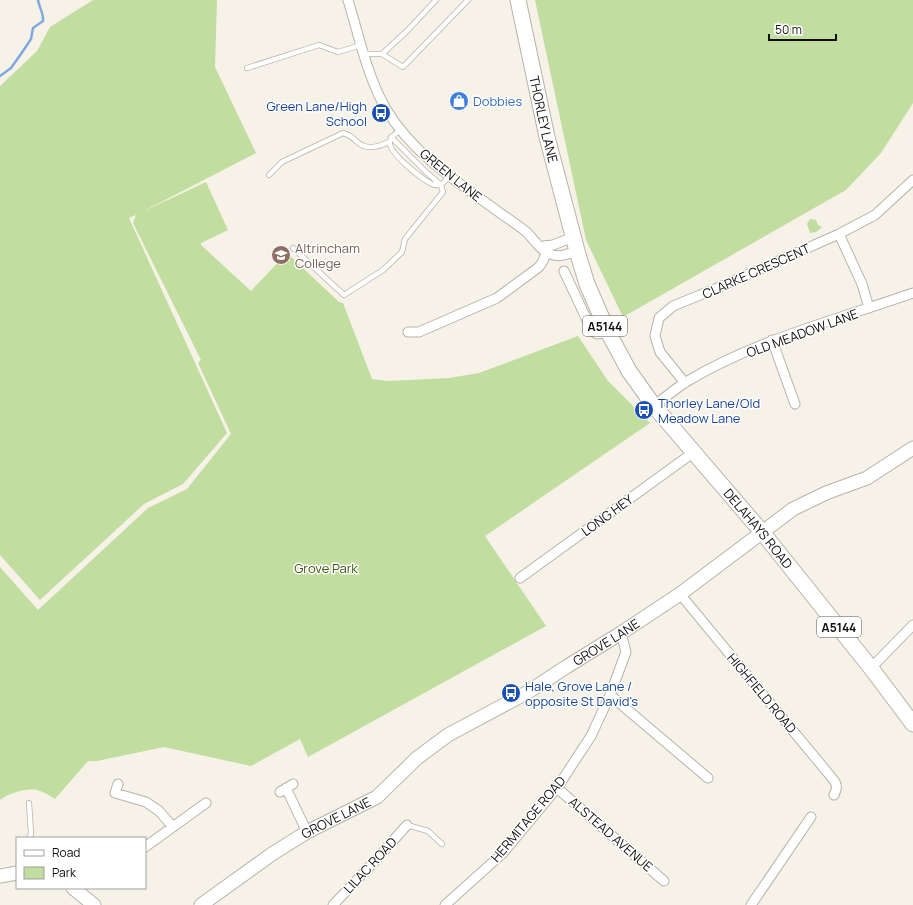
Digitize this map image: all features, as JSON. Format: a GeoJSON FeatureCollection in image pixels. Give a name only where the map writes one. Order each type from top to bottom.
{"type":"FeatureCollection","features":[{"type":"Feature","properties":{"kind":"main road","name":"THORLEY LANE"},"geometry":{"type":"LineString","coordinates":[[518,0],[547,137],[575,244]]}},
{"type":"Feature","properties":{"kind":"main road","name":"DELAHAYS ROAD"},"geometry":{"type":"LineString","coordinates":[[575,244],[587,284],[608,332],[629,371],[654,406],[762,532],[871,668],[913,724]]}},
{"type":"Feature","properties":{"kind":"street","name":"GREEN LANE"},"geometry":{"type":"LineString","coordinates":[[348,0],[361,45],[379,96],[401,130],[424,156],[449,177],[524,230],[539,245],[548,249]]}},
{"type":"Feature","properties":{"kind":"street","name":"CLARKE CRESCENT"},"geometry":{"type":"LineString","coordinates":[[685,383],[660,352],[655,336],[659,318],[673,306],[839,234],[875,215],[913,180]]}},
{"type":"Feature","properties":{"kind":"street"},"geometry":{"type":"LineString","coordinates":[[839,234],[862,284],[869,308]]}},
{"type":"Feature","properties":{"kind":"street"},"geometry":{"type":"LineString","coordinates":[[548,249],[575,244]]}},
{"type":"Feature","properties":{"kind":"street"},"geometry":{"type":"LineString","coordinates":[[548,249],[555,256],[561,256],[575,244]]}},
{"type":"Feature","properties":{"kind":"street"},"geometry":{"type":"LineString","coordinates":[[408,332],[419,332],[497,298],[539,267],[548,249]]}},
{"type":"Feature","properties":{"kind":"street"},"geometry":{"type":"LineString","coordinates":[[564,271],[592,331],[598,334],[608,332]]}},
{"type":"Feature","properties":{"kind":"street","name":"OLD MEADOW LANE"},"geometry":{"type":"LineString","coordinates":[[654,406],[685,383],[716,366],[772,340],[913,293]]}},
{"type":"Feature","properties":{"kind":"street"},"geometry":{"type":"LineString","coordinates":[[772,340],[795,404]]}},
{"type":"Feature","properties":{"kind":"street","name":"GROVE LANE"},"geometry":{"type":"LineString","coordinates":[[201,905],[272,854],[307,832],[375,798],[416,758],[448,735],[528,692],[680,594],[793,509],[826,493],[866,478],[913,448]]}},
{"type":"Feature","properties":{"kind":"street","name":"LONG HEY"},"geometry":{"type":"LineString","coordinates":[[520,578],[694,452]]}},
{"type":"Feature","properties":{"kind":"street","name":"HIGHFIELD ROAD"},"geometry":{"type":"LineString","coordinates":[[680,594],[837,784],[837,789],[834,795]]}},
{"type":"Feature","properties":{"kind":"street"},"geometry":{"type":"LineString","coordinates":[[871,668],[913,625]]}},
{"type":"Feature","properties":{"kind":"street","name":"HERMITAGE ROAD"},"geometry":{"type":"LineString","coordinates":[[445,905],[503,853],[557,788],[591,736],[610,695],[626,652],[621,633]]}},
{"type":"Feature","properties":{"kind":"street"},"geometry":{"type":"LineString","coordinates":[[610,695],[708,778]]}},
{"type":"Feature","properties":{"kind":"street"},"geometry":{"type":"LineString","coordinates":[[118,784],[115,793],[146,802],[159,811],[173,827]]}},
{"type":"Feature","properties":{"kind":"street"},"geometry":{"type":"LineString","coordinates":[[286,788],[307,832]]}},
{"type":"Feature","properties":{"kind":"street","name":"ALSTEAD AVENUE"},"geometry":{"type":"LineString","coordinates":[[557,788],[664,881]]}},
{"type":"Feature","properties":{"kind":"street"},"geometry":{"type":"LineString","coordinates":[[146,846],[206,803]]}},
{"type":"Feature","properties":{"kind":"street"},"geometry":{"type":"LineString","coordinates":[[751,905],[811,817]]}},
{"type":"Feature","properties":{"kind":"street","name":"LILAC ROAD"},"geometry":{"type":"LineString","coordinates":[[333,905],[407,825]]}},
{"type":"Feature","properties":{"kind":"street"},"geometry":{"type":"LineString","coordinates":[[0,876],[16,872]]}},
{"type":"Feature","properties":{"kind":"street"},"geometry":{"type":"LineString","coordinates":[[80,890],[94,905]]}},
{"type":"Feature","properties":{"kind":"lane"},"geometry":{"type":"LineString","coordinates":[[382,54],[407,31],[436,0]]}},
{"type":"Feature","properties":{"kind":"lane"},"geometry":{"type":"LineString","coordinates":[[364,54],[382,54],[403,67],[468,0]]}},
{"type":"Feature","properties":{"kind":"lane"},"geometry":{"type":"LineString","coordinates":[[247,68],[319,45],[338,52],[361,45]]}},
{"type":"Feature","properties":{"kind":"lane"},"geometry":{"type":"LineString","coordinates":[[268,175],[282,162],[343,133],[351,135],[364,146],[376,147],[390,139],[401,130]]}},
{"type":"Feature","properties":{"kind":"lane"},"geometry":{"type":"LineString","coordinates":[[390,139],[390,147],[395,153],[418,175],[431,184],[436,186],[442,185],[449,177]]}},
{"type":"Feature","properties":{"kind":"lane"},"geometry":{"type":"LineString","coordinates":[[293,248],[344,295],[383,270],[402,252],[405,239],[443,192],[442,185],[390,139]]}},
{"type":"Feature","properties":{"kind":"lane"},"geometry":{"type":"LineString","coordinates":[[29,803],[31,834],[30,837]]}},
{"type":"Feature","properties":{"kind":"lane"},"geometry":{"type":"LineString","coordinates":[[407,825],[428,831],[442,844]]}},
{"type":"Feature","properties":{"kind":"green space","name":"Grove Park"},"geometry":{"type":"Polygon","coordinates":[[[93,0],[217,0],[215,67],[256,153],[140,213],[206,182],[228,230],[201,243],[201,245],[251,291],[287,253],[339,302],[343,303],[372,379],[388,381],[449,378],[479,373],[578,336],[608,381],[650,423],[485,536],[546,626],[308,757],[300,739],[251,766],[164,747],[97,761],[88,761],[55,799],[37,790],[28,790],[8,795],[0,800],[0,567],[38,610],[148,508],[187,489],[231,434],[198,363],[201,360],[133,223],[136,215],[129,218],[227,433],[183,484],[144,504],[40,600],[0,555],[0,86],[37,51],[50,27],[93,0]]]}},
{"type":"Feature","properties":{"kind":"green space"},"geometry":{"type":"Polygon","coordinates":[[[535,0],[913,0],[913,103],[881,153],[846,190],[623,317],[586,240],[535,0]]]}},
{"type":"Feature","properties":{"kind":"green space"},"geometry":{"type":"Polygon","coordinates":[[[810,219],[816,220],[818,225],[822,227],[816,232],[810,233],[807,224],[810,219]]]}},
{"type":"Feature","properties":{"kind":"waterway"},"geometry":{"type":"LineString","coordinates":[[0,76],[11,68],[31,39],[33,28],[43,21],[38,0]]}},
{"type":"Feature","properties":{"kind":"place","name":"Dobbies"},"geometry":{"type":"Point","coordinates":[459,101]}},
{"type":"Feature","properties":{"kind":"place","name":"Green Lane/High School"},"geometry":{"type":"Point","coordinates":[381,113]}},
{"type":"Feature","properties":{"kind":"place","name":"Altrincham College"},"geometry":{"type":"Point","coordinates":[281,255]}},
{"type":"Feature","properties":{"kind":"place","name":"Thorley Lane/Old Meadow Lane"},"geometry":{"type":"Point","coordinates":[644,410]}},
{"type":"Feature","properties":{"kind":"place","name":"Hale, Grove Lane / opposite St David's"},"geometry":{"type":"Point","coordinates":[511,693]}}]}
